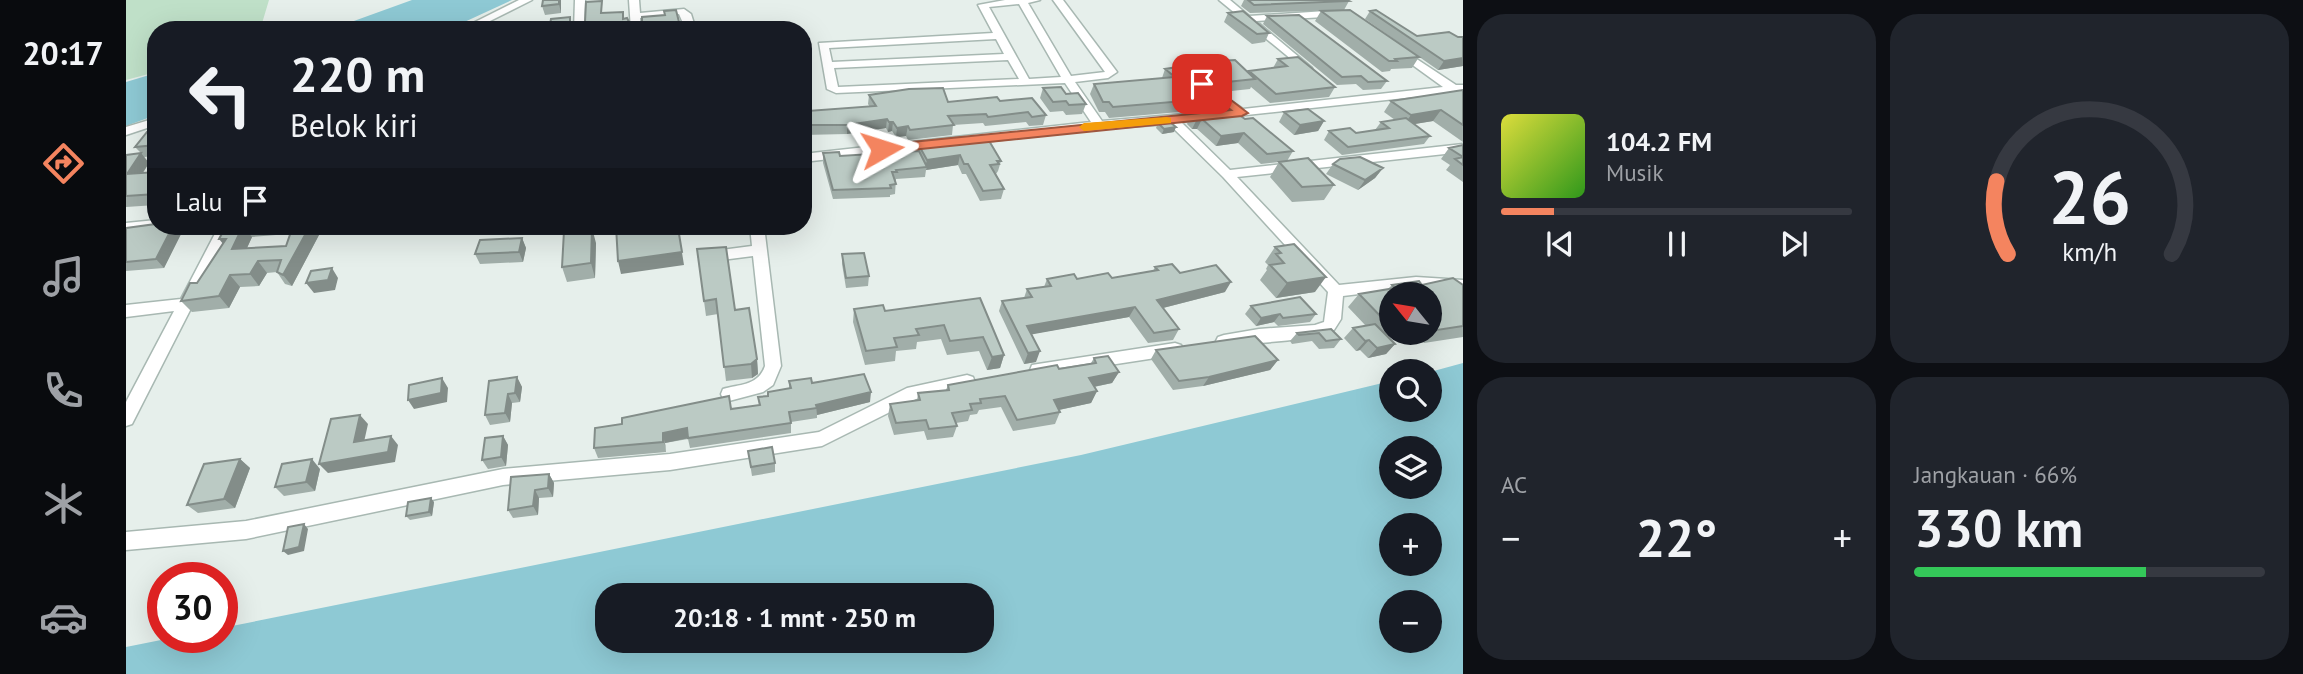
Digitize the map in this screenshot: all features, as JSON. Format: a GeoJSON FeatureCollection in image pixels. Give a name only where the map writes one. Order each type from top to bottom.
{"type":"FeatureCollection","features":[{"type":"Feature","properties":{"kind":"street"},"geometry":{"type":"LineString","coordinates":[[483,21],[527,0]]}},
{"type":"Feature","properties":{"kind":"street"},"geometry":{"type":"LineString","coordinates":[[579,21],[580,0]]}},
{"type":"Feature","properties":{"kind":"street"},"geometry":{"type":"LineString","coordinates":[[634,0],[635,21]]}},
{"type":"Feature","properties":{"kind":"street"},"geometry":{"type":"LineString","coordinates":[[1026,82],[983,5],[1035,0]]}},
{"type":"Feature","properties":{"kind":"street"},"geometry":{"type":"LineString","coordinates":[[999,36],[823,46],[833,89],[836,90],[1068,80],[1108,75],[1112,72],[1058,0]]}},
{"type":"Feature","properties":{"kind":"street"},"geometry":{"type":"LineString","coordinates":[[1224,0],[1313,74]]}},
{"type":"Feature","properties":{"kind":"street"},"geometry":{"type":"LineString","coordinates":[[1021,1],[1068,80],[1099,125]]}},
{"type":"Feature","properties":{"kind":"street"},"geometry":{"type":"LineString","coordinates":[[635,16],[681,11],[686,14],[688,21]]}},
{"type":"Feature","properties":{"kind":"street"},"geometry":{"type":"LineString","coordinates":[[1249,19],[1338,12],[1350,16]]}},
{"type":"Feature","properties":{"kind":"street"},"geometry":{"type":"LineString","coordinates":[[1298,16],[1308,24]]}},
{"type":"Feature","properties":{"kind":"street"},"geometry":{"type":"LineString","coordinates":[[1392,45],[1460,91]]}},
{"type":"Feature","properties":{"kind":"street"},"geometry":{"type":"LineString","coordinates":[[828,65],[1011,57]]}},
{"type":"Feature","properties":{"kind":"street"},"geometry":{"type":"LineString","coordinates":[[1202,84],[1242,113]]}},
{"type":"Feature","properties":{"kind":"street"},"geometry":{"type":"LineString","coordinates":[[1391,87],[1401,95]]}},
{"type":"Feature","properties":{"kind":"street"},"geometry":{"type":"LineString","coordinates":[[812,157],[1099,125],[1460,91]]}},
{"type":"Feature","properties":{"kind":"street"},"geometry":{"type":"LineString","coordinates":[[1334,92],[1345,101]]}},
{"type":"Feature","properties":{"kind":"street"},"geometry":{"type":"LineString","coordinates":[[1015,374],[1259,335],[1321,330],[1329,326],[1333,319],[1336,291],[1227,174],[1172,120]]}},
{"type":"Feature","properties":{"kind":"street"},"geometry":{"type":"LineString","coordinates":[[126,131],[147,124]]}},
{"type":"Feature","properties":{"kind":"street"},"geometry":{"type":"LineString","coordinates":[[1227,174],[1463,148]]}},
{"type":"Feature","properties":{"kind":"street"},"geometry":{"type":"LineString","coordinates":[[126,227],[147,226]]}},
{"type":"Feature","properties":{"kind":"street"},"geometry":{"type":"LineString","coordinates":[[126,419],[221,235]]}},
{"type":"Feature","properties":{"kind":"street"},"geometry":{"type":"LineString","coordinates":[[729,394],[765,384],[773,366],[758,235]]}},
{"type":"Feature","properties":{"kind":"street"},"geometry":{"type":"LineString","coordinates":[[702,258],[759,250]]}},
{"type":"Feature","properties":{"kind":"street"},"geometry":{"type":"LineString","coordinates":[[1336,291],[1416,282],[1463,285]]}},
{"type":"Feature","properties":{"kind":"street"},"geometry":{"type":"LineString","coordinates":[[126,311],[185,304]]}},
{"type":"Feature","properties":{"kind":"street"},"geometry":{"type":"LineString","coordinates":[[126,541],[246,530],[503,477],[670,462],[811,441],[839,432],[894,401],[914,393],[990,378]]}},
{"type":"Feature","properties":{"kind":"green space"},"geometry":{"type":"Polygon","coordinates":[[[126,0],[269,0],[263,21],[147,21],[147,74],[126,80],[126,0]]]}},
{"type":"Feature","properties":{"kind":"water"},"geometry":{"type":"Polygon","coordinates":[[[412,0],[512,0],[466,21],[354,21],[412,0]]]}},
{"type":"Feature","properties":{"kind":"water"},"geometry":{"type":"Polygon","coordinates":[[[147,76],[147,118],[126,126],[126,82],[147,76]]]}},
{"type":"Feature","properties":{"kind":"water"},"geometry":{"type":"Polygon","coordinates":[[[1463,363],[1463,674],[126,674],[126,647],[147,643],[147,653],[238,653],[238,625],[1081,455],[1379,384],[1379,422],[1442,422],[1442,369],[1463,363]]]}},
{"type":"Feature","properties":{"kind":"building"},"geometry":{"type":"Polygon","coordinates":[[[543,0],[559,0],[559,4],[542,6],[543,0]]]}},
{"type":"Feature","properties":{"kind":"building"},"geometry":{"type":"Polygon","coordinates":[[[1248,0],[1347,0],[1349,1],[1254,5],[1248,0]]]}},
{"type":"Feature","properties":{"kind":"building"},"geometry":{"type":"Polygon","coordinates":[[[602,1],[601,13],[623,12],[623,19],[627,18],[628,21],[585,21],[586,2],[602,1]]]}},
{"type":"Feature","properties":{"kind":"building"},"geometry":{"type":"Polygon","coordinates":[[[676,10],[679,21],[642,21],[642,17],[665,15],[664,11],[676,10]]]}},
{"type":"Feature","properties":{"kind":"building"},"geometry":{"type":"Polygon","coordinates":[[[1350,10],[1419,57],[1389,61],[1321,11],[1350,10]]]}},
{"type":"Feature","properties":{"kind":"building"},"geometry":{"type":"Polygon","coordinates":[[[1376,10],[1417,36],[1449,32],[1463,37],[1463,58],[1444,61],[1370,11],[1376,10]]]}},
{"type":"Feature","properties":{"kind":"building"},"geometry":{"type":"Polygon","coordinates":[[[1243,11],[1269,33],[1257,34],[1228,13],[1243,11]]]}},
{"type":"Feature","properties":{"kind":"building"},"geometry":{"type":"Polygon","coordinates":[[[1299,15],[1387,81],[1368,82],[1361,76],[1342,77],[1267,16],[1299,15]]]}},
{"type":"Feature","properties":{"kind":"building"},"geometry":{"type":"Polygon","coordinates":[[[570,17],[570,21],[551,21],[551,19],[570,17]]]}},
{"type":"Feature","properties":{"kind":"building"},"geometry":{"type":"Polygon","coordinates":[[[1298,57],[1335,87],[1276,94],[1249,71],[1287,66],[1278,59],[1298,57]]]}},
{"type":"Feature","properties":{"kind":"building"},"geometry":{"type":"Polygon","coordinates":[[[1215,58],[1219,61],[1235,60],[1255,79],[1227,82],[1205,68],[1198,73],[1220,98],[1113,107],[1109,102],[1103,102],[1094,84],[1175,77],[1165,69],[1191,65],[1187,62],[1215,58]]]}},
{"type":"Feature","properties":{"kind":"building"},"geometry":{"type":"Polygon","coordinates":[[[1061,87],[1066,94],[1078,93],[1086,104],[1053,102],[1043,88],[1061,87]]]}},
{"type":"Feature","properties":{"kind":"building"},"geometry":{"type":"Polygon","coordinates":[[[943,88],[948,102],[997,97],[1000,101],[1032,98],[1046,115],[1032,117],[1028,112],[988,117],[986,114],[948,116],[954,125],[910,130],[908,126],[897,128],[887,119],[847,125],[812,125],[812,111],[876,106],[869,95],[909,89],[943,88]]]}},
{"type":"Feature","properties":{"kind":"building"},"geometry":{"type":"Polygon","coordinates":[[[1463,90],[1463,125],[1441,110],[1411,115],[1391,101],[1463,90]]]}},
{"type":"Feature","properties":{"kind":"building"},"geometry":{"type":"Polygon","coordinates":[[[1308,109],[1324,121],[1300,125],[1284,112],[1308,109]]]}},
{"type":"Feature","properties":{"kind":"building"},"geometry":{"type":"Polygon","coordinates":[[[1232,110],[1245,119],[1253,118],[1293,151],[1267,154],[1244,133],[1221,136],[1202,119],[1191,114],[1232,110]]]}},
{"type":"Feature","properties":{"kind":"building"},"geometry":{"type":"Polygon","coordinates":[[[1406,118],[1430,136],[1348,147],[1329,131],[1350,128],[1356,133],[1389,128],[1381,122],[1406,118]]]}},
{"type":"Feature","properties":{"kind":"building"},"geometry":{"type":"Polygon","coordinates":[[[1170,122],[1176,127],[1164,129],[1158,123],[1170,122]]]}},
{"type":"Feature","properties":{"kind":"building"},"geometry":{"type":"Polygon","coordinates":[[[147,132],[147,146],[135,147],[147,132]]]}},
{"type":"Feature","properties":{"kind":"building"},"geometry":{"type":"Polygon","coordinates":[[[961,137],[969,141],[988,139],[1001,161],[997,161],[999,164],[990,165],[1004,189],[983,191],[960,155],[927,160],[917,142],[961,137]]]}},
{"type":"Feature","properties":{"kind":"building"},"geometry":{"type":"Polygon","coordinates":[[[1463,145],[1463,157],[1449,148],[1463,145]]]}},
{"type":"Feature","properties":{"kind":"building"},"geometry":{"type":"Polygon","coordinates":[[[919,151],[927,167],[892,172],[896,184],[890,185],[891,188],[833,190],[823,153],[839,152],[840,156],[919,151]]]}},
{"type":"Feature","properties":{"kind":"building"},"geometry":{"type":"Polygon","coordinates":[[[141,153],[127,174],[147,173],[147,195],[126,196],[126,155],[141,153]]]}},
{"type":"Feature","properties":{"kind":"building"},"geometry":{"type":"Polygon","coordinates":[[[1360,157],[1383,168],[1365,180],[1333,164],[1340,159],[1360,157]]]}},
{"type":"Feature","properties":{"kind":"building"},"geometry":{"type":"Polygon","coordinates":[[[1463,157],[1463,165],[1455,159],[1463,157]]]}},
{"type":"Feature","properties":{"kind":"building"},"geometry":{"type":"Polygon","coordinates":[[[1308,158],[1334,185],[1302,187],[1279,162],[1308,158]]]}},
{"type":"Feature","properties":{"kind":"building"},"geometry":{"type":"Polygon","coordinates":[[[147,225],[147,235],[168,235],[156,259],[126,262],[126,228],[147,225]]]}},
{"type":"Feature","properties":{"kind":"building"},"geometry":{"type":"Polygon","coordinates":[[[221,235],[239,235],[232,249],[286,246],[290,235],[305,235],[283,275],[277,272],[281,260],[258,261],[250,274],[230,275],[219,296],[181,301],[190,283],[197,283],[226,239],[219,239],[221,235]]]}},
{"type":"Feature","properties":{"kind":"building"},"geometry":{"type":"Polygon","coordinates":[[[564,235],[592,235],[591,263],[562,267],[564,235]]]}},
{"type":"Feature","properties":{"kind":"building"},"geometry":{"type":"Polygon","coordinates":[[[617,235],[679,235],[682,252],[618,261],[617,235]]]}},
{"type":"Feature","properties":{"kind":"building"},"geometry":{"type":"Polygon","coordinates":[[[522,238],[519,252],[475,254],[480,240],[522,238]]]}},
{"type":"Feature","properties":{"kind":"building"},"geometry":{"type":"Polygon","coordinates":[[[1294,244],[1326,277],[1287,283],[1270,265],[1284,263],[1276,254],[1281,253],[1275,247],[1294,244]]]}},
{"type":"Feature","properties":{"kind":"building"},"geometry":{"type":"Polygon","coordinates":[[[726,247],[735,310],[749,308],[757,359],[751,364],[724,367],[716,299],[704,301],[697,249],[726,247]]]}},
{"type":"Feature","properties":{"kind":"building"},"geometry":{"type":"Polygon","coordinates":[[[864,253],[869,276],[846,278],[842,254],[864,253]]]}},
{"type":"Feature","properties":{"kind":"building"},"geometry":{"type":"Polygon","coordinates":[[[1172,264],[1180,273],[1216,265],[1231,282],[1157,300],[1179,329],[1154,333],[1135,307],[1027,326],[1040,351],[1028,353],[1002,301],[1032,297],[1027,289],[1051,286],[1047,279],[1074,274],[1077,279],[1108,273],[1112,278],[1158,270],[1155,267],[1172,264]]]}},
{"type":"Feature","properties":{"kind":"building"},"geometry":{"type":"Polygon","coordinates":[[[332,268],[328,280],[306,283],[311,271],[332,268]]]}},
{"type":"Feature","properties":{"kind":"building"},"geometry":{"type":"Polygon","coordinates":[[[1453,278],[1463,285],[1463,326],[1442,329],[1442,282],[1435,282],[1453,278]]]}},
{"type":"Feature","properties":{"kind":"building"},"geometry":{"type":"Polygon","coordinates":[[[1379,291],[1379,315],[1359,294],[1379,291]]]}},
{"type":"Feature","properties":{"kind":"building"},"geometry":{"type":"Polygon","coordinates":[[[1300,297],[1316,314],[1283,318],[1280,314],[1261,318],[1251,306],[1300,297]]]}},
{"type":"Feature","properties":{"kind":"building"},"geometry":{"type":"Polygon","coordinates":[[[980,298],[1004,355],[992,357],[983,337],[950,341],[944,325],[916,329],[919,335],[894,338],[897,347],[866,351],[854,309],[883,305],[885,311],[980,298]]]}},
{"type":"Feature","properties":{"kind":"building"},"geometry":{"type":"Polygon","coordinates":[[[1375,324],[1379,328],[1379,345],[1390,345],[1377,348],[1369,340],[1365,341],[1353,328],[1375,324]]]}},
{"type":"Feature","properties":{"kind":"building"},"geometry":{"type":"Polygon","coordinates":[[[1331,329],[1341,339],[1326,341],[1319,333],[1297,333],[1331,329]]]}},
{"type":"Feature","properties":{"kind":"building"},"geometry":{"type":"Polygon","coordinates":[[[1255,336],[1278,360],[1209,377],[1179,381],[1156,350],[1255,336]]]}},
{"type":"Feature","properties":{"kind":"building"},"geometry":{"type":"Polygon","coordinates":[[[1108,356],[1119,372],[1089,378],[1097,391],[1054,400],[1060,412],[1017,420],[1005,396],[980,399],[981,403],[970,404],[972,410],[952,413],[957,426],[929,429],[926,420],[896,423],[890,404],[920,400],[918,393],[949,390],[948,385],[1057,365],[1059,369],[1096,363],[1094,358],[1108,356]]]}},
{"type":"Feature","properties":{"kind":"building"},"geometry":{"type":"Polygon","coordinates":[[[864,374],[871,392],[816,405],[817,408],[789,412],[791,423],[688,438],[687,428],[663,433],[663,442],[594,448],[595,428],[622,424],[622,418],[729,396],[731,409],[760,405],[758,397],[768,396],[768,392],[791,388],[789,381],[811,378],[812,383],[864,374]]]}},
{"type":"Feature","properties":{"kind":"building"},"geometry":{"type":"Polygon","coordinates":[[[517,377],[515,393],[508,394],[505,413],[485,415],[489,381],[517,377]]]}},
{"type":"Feature","properties":{"kind":"building"},"geometry":{"type":"Polygon","coordinates":[[[442,378],[441,393],[408,400],[409,385],[442,378]]]}},
{"type":"Feature","properties":{"kind":"building"},"geometry":{"type":"Polygon","coordinates":[[[360,415],[354,442],[391,436],[388,452],[319,464],[331,419],[360,415]]]}},
{"type":"Feature","properties":{"kind":"building"},"geometry":{"type":"Polygon","coordinates":[[[503,436],[501,457],[482,460],[485,438],[503,436]]]}},
{"type":"Feature","properties":{"kind":"building"},"geometry":{"type":"Polygon","coordinates":[[[772,447],[775,463],[751,467],[748,451],[772,447]]]}},
{"type":"Feature","properties":{"kind":"building"},"geometry":{"type":"Polygon","coordinates":[[[240,459],[224,499],[187,505],[204,464],[240,459]]]}},
{"type":"Feature","properties":{"kind":"building"},"geometry":{"type":"Polygon","coordinates":[[[312,459],[306,482],[275,487],[282,464],[312,459]]]}},
{"type":"Feature","properties":{"kind":"building"},"geometry":{"type":"Polygon","coordinates":[[[549,474],[548,488],[535,490],[533,506],[508,510],[511,477],[549,474]]]}},
{"type":"Feature","properties":{"kind":"building"},"geometry":{"type":"Polygon","coordinates":[[[431,498],[429,512],[406,516],[408,502],[431,498]]]}},
{"type":"Feature","properties":{"kind":"building"},"geometry":{"type":"Polygon","coordinates":[[[304,524],[299,547],[283,551],[288,527],[304,524]]]}},
{"type":"Feature","properties":{"kind":"slow traffic"},"geometry":{"type":"LineString","coordinates":[[1084,127],[1167,121]]}},
{"type":"Feature","properties":{"kind":"route"},"geometry":{"type":"LineString","coordinates":[[882,149],[1099,125],[1242,113],[1202,84]]}}]}
